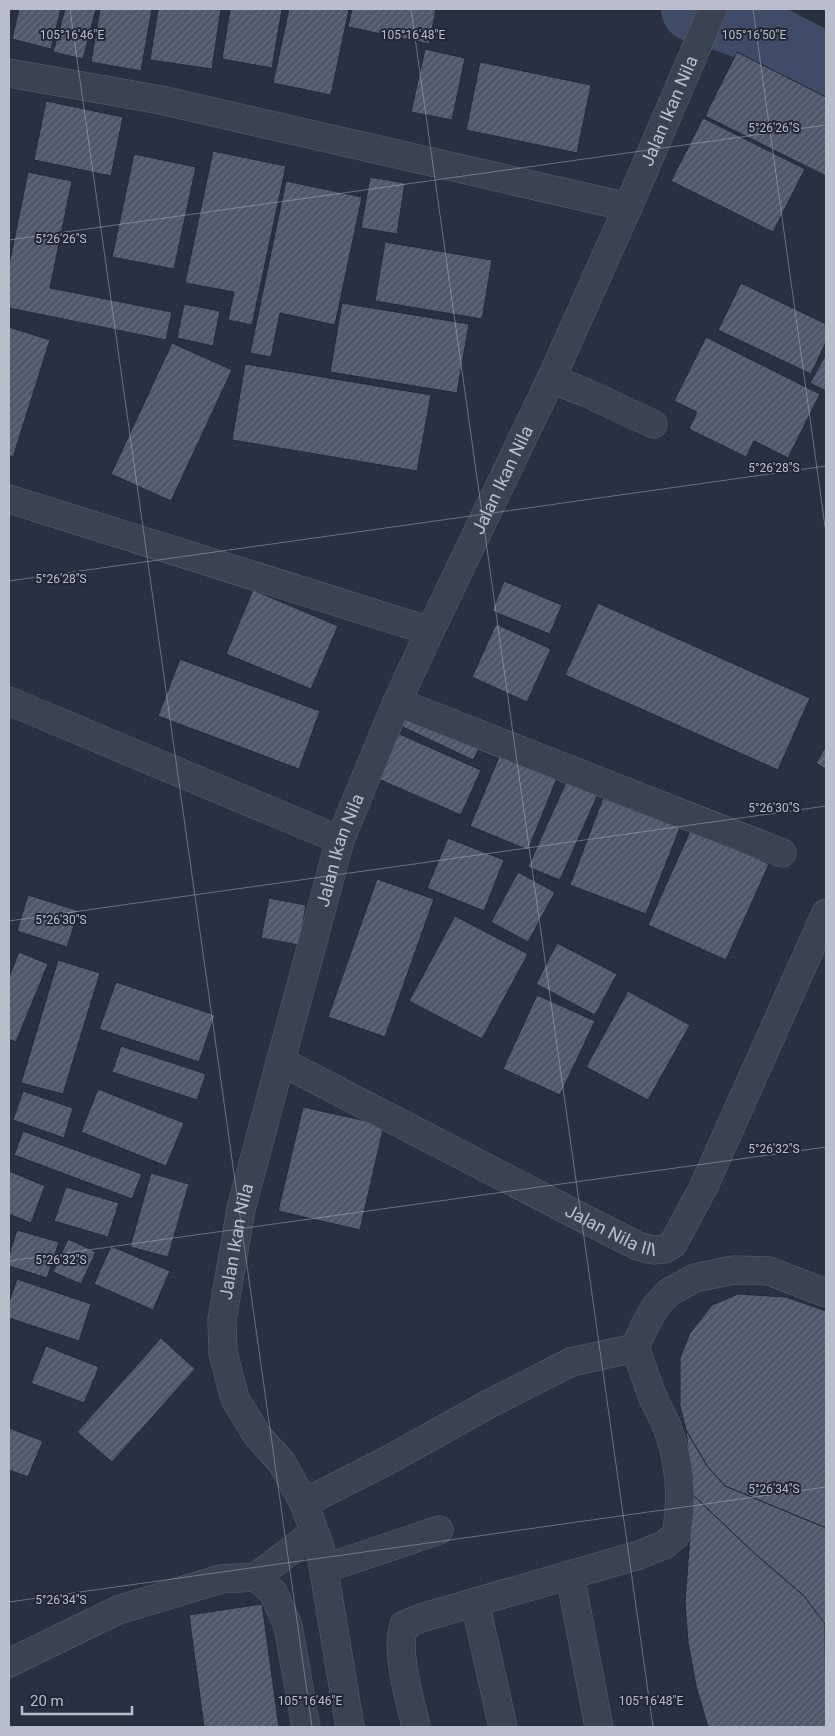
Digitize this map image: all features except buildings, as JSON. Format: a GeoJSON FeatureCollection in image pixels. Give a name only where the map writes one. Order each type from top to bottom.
{"type":"FeatureCollection","features":[{"type":"Feature","properties":{"kind":"street","name":"Jalan Ikan Nila"},"geometry":{"type":"LineString","coordinates":[[350,1727],[320,1547],[304,1503],[282,1463],[257,1435],[235,1399],[223,1352],[222,1320],[241,1209],[340,840],[397,702],[551,380],[708,21]]}},
{"type":"Feature","properties":{"kind":"street"},"geometry":{"type":"LineString","coordinates":[[9,73],[161,100],[628,207]]}},
{"type":"Feature","properties":{"kind":"street"},"geometry":{"type":"LineString","coordinates":[[551,380],[587,393],[653,424]]}},
{"type":"Feature","properties":{"kind":"street"},"geometry":{"type":"LineString","coordinates":[[9,498],[430,631]]}},
{"type":"Feature","properties":{"kind":"street"},"geometry":{"type":"LineString","coordinates":[[9,701],[340,840]]}},
{"type":"Feature","properties":{"kind":"street"},"geometry":{"type":"LineString","coordinates":[[397,702],[782,853]]}},
{"type":"Feature","properties":{"kind":"street","name":"Jalan Nila III"},"geometry":{"type":"LineString","coordinates":[[280,1061],[638,1246],[653,1250],[664,1249],[674,1244],[704,1186],[826,913]]}},
{"type":"Feature","properties":{"kind":"street"},"geometry":{"type":"LineString","coordinates":[[416,1727],[402,1653],[401,1635],[404,1625],[424,1616],[639,1555],[664,1545],[676,1535],[679,1518],[680,1488],[674,1450],[635,1348],[656,1306],[669,1292],[695,1278],[733,1270],[769,1271],[826,1293]]}},
{"type":"Feature","properties":{"kind":"street"},"geometry":{"type":"LineString","coordinates":[[304,1503],[571,1362],[635,1348]]}},
{"type":"Feature","properties":{"kind":"street"},"geometry":{"type":"LineString","coordinates":[[324,1569],[439,1530]]}},
{"type":"Feature","properties":{"kind":"street"},"geometry":{"type":"LineString","coordinates":[[9,1663],[118,1610],[222,1579],[256,1577],[314,1533]]}},
{"type":"Feature","properties":{"kind":"street"},"geometry":{"type":"LineString","coordinates":[[570,1574],[599,1727]]}},
{"type":"Feature","properties":{"kind":"street"},"geometry":{"type":"LineString","coordinates":[[256,1577],[273,1592],[288,1626],[306,1727]]}},
{"type":"Feature","properties":{"kind":"street"},"geometry":{"type":"LineString","coordinates":[[474,1602],[504,1727]]}},
{"type":"Feature","properties":{"kind":"waterway"},"geometry":{"type":"LineString","coordinates":[[694,9],[754,29],[826,66]]}}]}
